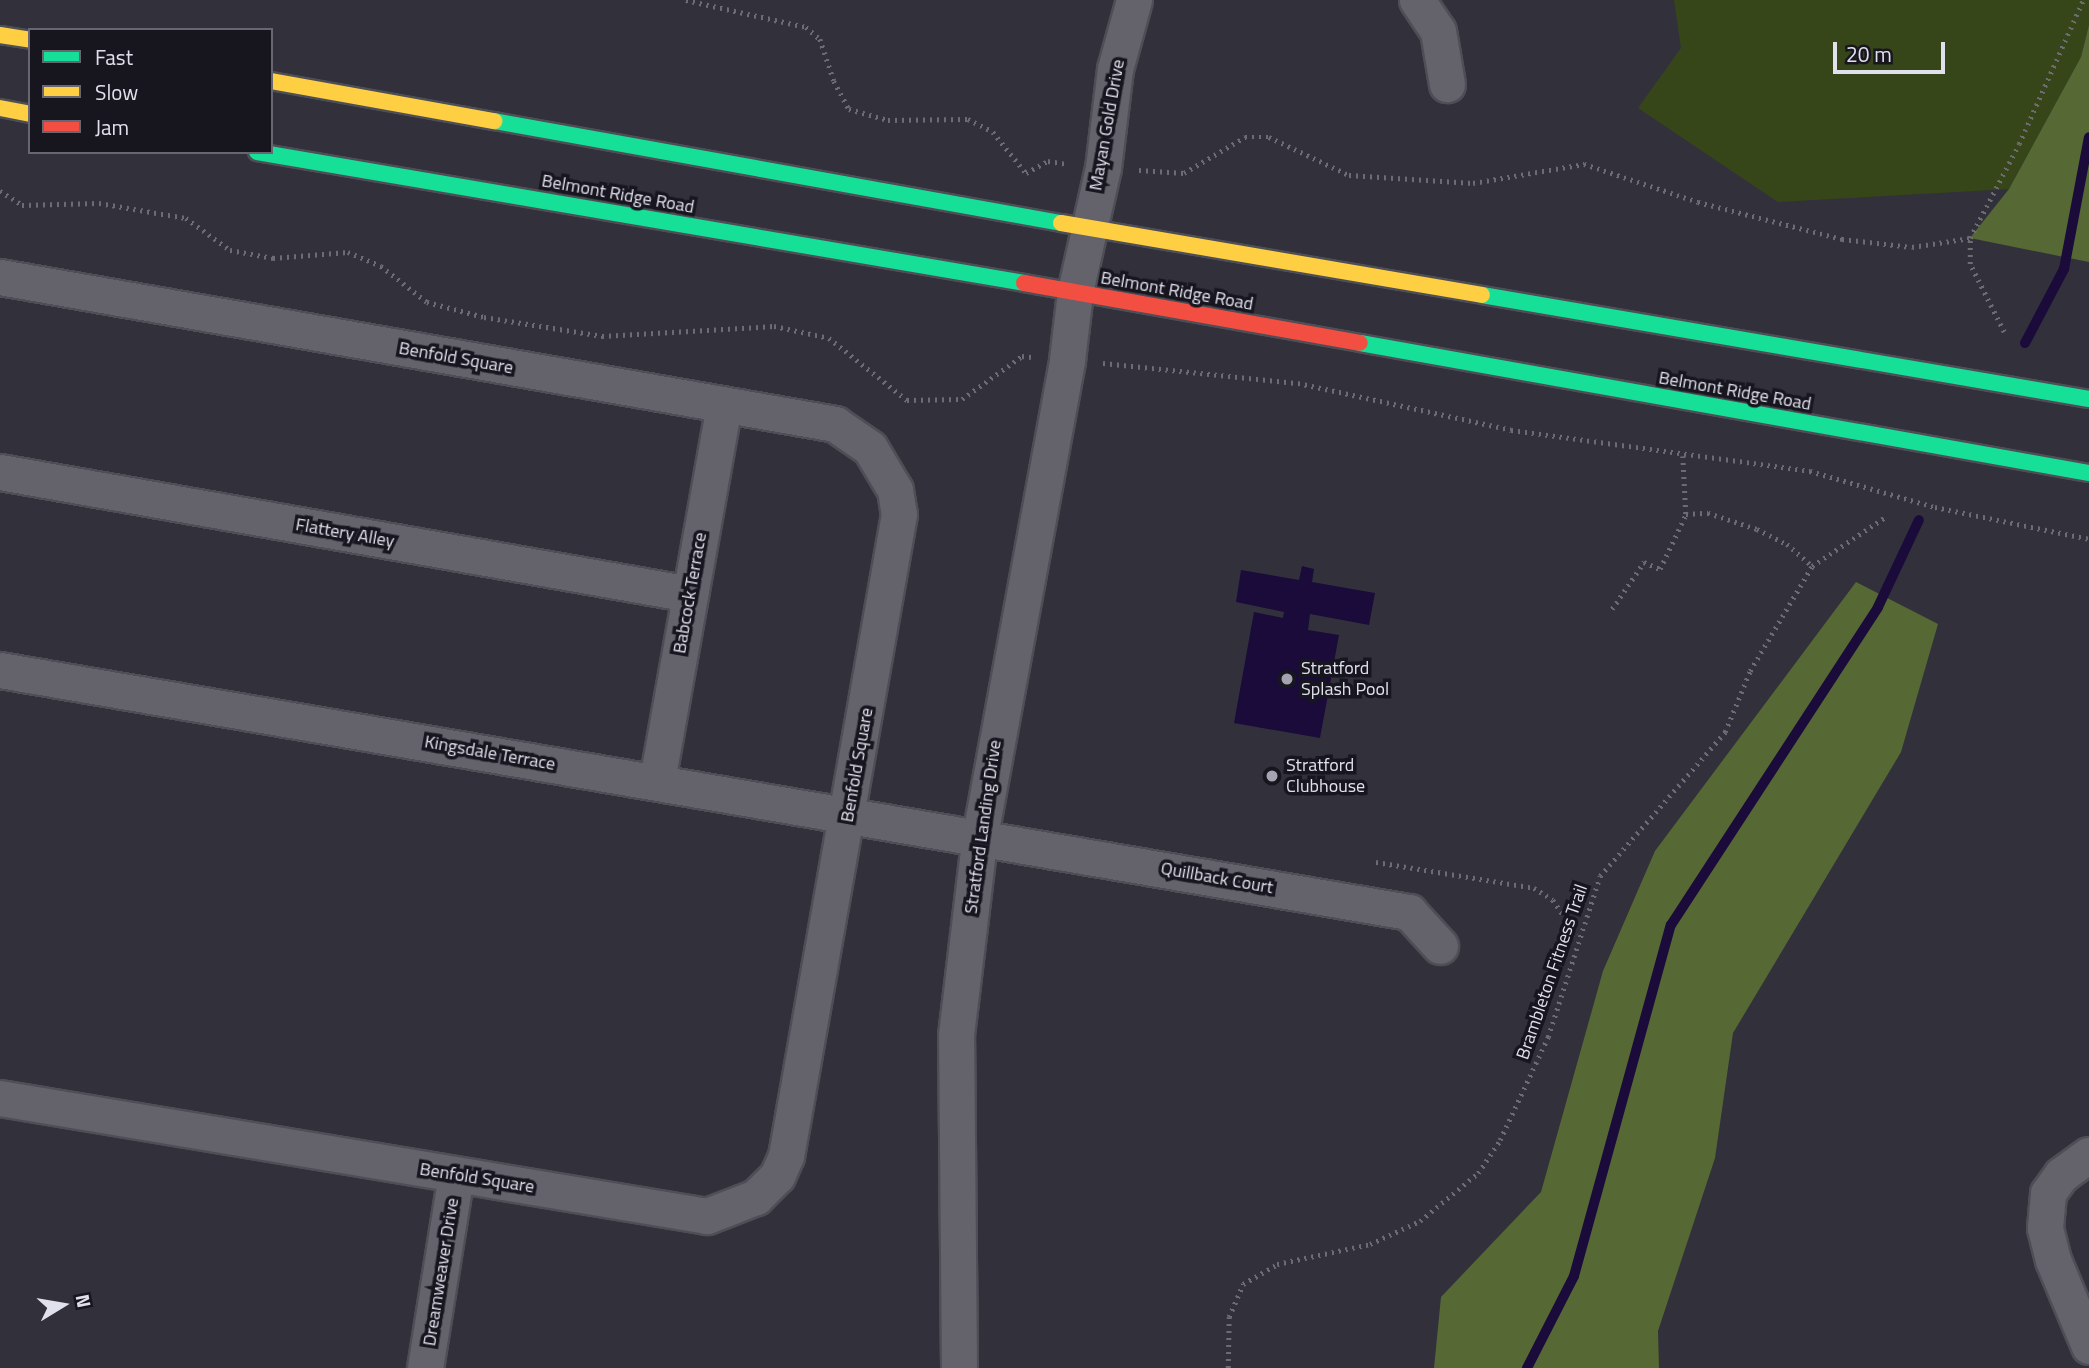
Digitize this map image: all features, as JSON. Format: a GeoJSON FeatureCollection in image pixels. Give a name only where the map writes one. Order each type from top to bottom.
{"type":"FeatureCollection","features":[{"type":"Feature","properties":{"kind":"main road"},"geometry":{"type":"LineString","coordinates":[[0,35],[28,40]]}},
{"type":"Feature","properties":{"kind":"main road"},"geometry":{"type":"LineString","coordinates":[[273,81],[1087,228],[2089,399]]}},
{"type":"Feature","properties":{"kind":"main road"},"geometry":{"type":"LineString","coordinates":[[0,108],[28,114]]}},
{"type":"Feature","properties":{"kind":"main road","name":"Belmont Ridge Road"},"geometry":{"type":"LineString","coordinates":[[269,154],[1075,292],[2089,473]]}},
{"type":"Feature","properties":{"kind":"street","name":"Mayan Gold Drive"},"geometry":{"type":"LineString","coordinates":[[1075,292],[1087,228],[1103,168],[1115,69],[1134,0]]}},
{"type":"Feature","properties":{"kind":"street"},"geometry":{"type":"LineString","coordinates":[[1417,0],[1438,31],[1447,84]]}},
{"type":"Feature","properties":{"kind":"street","name":"Benfold Square"},"geometry":{"type":"LineString","coordinates":[[0,277],[835,424],[870,448],[895,490],[899,514],[786,1156],[778,1175],[757,1197],[707,1216],[0,1098]]}},
{"type":"Feature","properties":{"kind":"street","name":"Stratford Landing Drive"},"geometry":{"type":"LineString","coordinates":[[959,1368],[956,1035],[980,835],[1067,360],[1075,292]]}},
{"type":"Feature","properties":{"kind":"street","name":"Babcock Terrace"},"geometry":{"type":"LineString","coordinates":[[657,781],[724,405]]}},
{"type":"Feature","properties":{"kind":"street","name":"Flattery Alley"},"geometry":{"type":"LineString","coordinates":[[0,472],[690,594]]}},
{"type":"Feature","properties":{"kind":"street","name":"Kingsdale Terrace"},"geometry":{"type":"LineString","coordinates":[[0,670],[848,815],[980,835]]}},
{"type":"Feature","properties":{"kind":"street","name":"Quillback Court"},"geometry":{"type":"LineString","coordinates":[[980,835],[1409,912],[1440,946]]}},
{"type":"Feature","properties":{"kind":"street"},"geometry":{"type":"LineString","coordinates":[[2089,1155],[2061,1175],[2048,1193],[2045,1227],[2053,1260],[2089,1346]]}},
{"type":"Feature","properties":{"kind":"street","name":"Dreamweaver Drive"},"geometry":{"type":"LineString","coordinates":[[425,1368],[456,1175]]}},
{"type":"Feature","properties":{"kind":"path"},"geometry":{"type":"LineString","coordinates":[[686,0],[806,27],[820,39],[834,81],[849,109],[888,120],[968,118],[993,132],[1027,173],[1048,161],[1103,168],[1184,173],[1245,137],[1269,137],[1349,175],[1473,183],[1584,164],[1698,202],[1842,239],[1912,247],[1970,238]]}},
{"type":"Feature","properties":{"kind":"path"},"geometry":{"type":"LineString","coordinates":[[2004,332],[1970,264],[1970,238],[2019,144],[2083,0]]}},
{"type":"Feature","properties":{"kind":"path"},"geometry":{"type":"LineString","coordinates":[[1612,609],[1644,562],[1660,569],[1686,514],[1683,456]]}},
{"type":"Feature","properties":{"kind":"path"},"geometry":{"type":"LineString","coordinates":[[1686,514],[1708,513],[1757,528],[1787,544],[1812,566],[1884,517]]}},
{"type":"Feature","properties":{"kind":"path","name":"Brambleton Fitness Trail"},"geometry":{"type":"LineString","coordinates":[[1228,1368],[1229,1317],[1243,1284],[1277,1264],[1370,1244],[1420,1221],[1478,1172],[1500,1140],[1548,1037],[1588,903],[1600,876],[1725,732],[1750,671],[1801,589],[1812,566]]}},
{"type":"Feature","properties":{"kind":"path"},"geometry":{"type":"LineString","coordinates":[[1376,862],[1534,888],[1552,900],[1578,935]]}},
{"type":"Feature","properties":{"kind":"green space"},"geometry":{"type":"Polygon","coordinates":[[[1674,0],[2089,0],[2089,25],[2081,57],[2009,189],[1778,202],[1638,108],[1681,48],[1674,0]]]}},
{"type":"Feature","properties":{"kind":"green space"},"geometry":{"type":"Polygon","coordinates":[[[2089,25],[2089,262],[1970,238],[2009,189],[2081,57],[2089,25]]]}},
{"type":"Feature","properties":{"kind":"green space"},"geometry":{"type":"Polygon","coordinates":[[[1856,582],[1938,624],[1901,752],[1733,1033],[1715,1158],[1658,1331],[1659,1368],[1434,1368],[1441,1297],[1541,1192],[1603,971],[1655,851],[1856,582]]]}},
{"type":"Feature","properties":{"kind":"shaded area","name":"Stratford Splash Pool"},"geometry":{"type":"Polygon","coordinates":[[[1302,566],[1314,569],[1312,582],[1375,593],[1369,625],[1310,614],[1308,630],[1339,635],[1320,738],[1234,723],[1254,612],[1283,618],[1284,612],[1236,602],[1241,570],[1299,580],[1302,566]]]}},
{"type":"Feature","properties":{"kind":"waterway"},"geometry":{"type":"LineString","coordinates":[[2025,343],[2064,269],[2089,137]]}},
{"type":"Feature","properties":{"kind":"waterway"},"geometry":{"type":"LineString","coordinates":[[1527,1368],[1574,1276],[1671,925],[1878,607],[1919,520]]}},
{"type":"Feature","properties":{"kind":"traffic: fast"},"geometry":{"type":"LineString","coordinates":[[494,121],[1061,223]]}},
{"type":"Feature","properties":{"kind":"traffic: fast"},"geometry":{"type":"LineString","coordinates":[[269,154],[1024,283]]}},
{"type":"Feature","properties":{"kind":"traffic: fast"},"geometry":{"type":"LineString","coordinates":[[1482,295],[2089,399]]}},
{"type":"Feature","properties":{"kind":"traffic: fast"},"geometry":{"type":"LineString","coordinates":[[1360,343],[2089,473]]}},
{"type":"Feature","properties":{"kind":"traffic: slow"},"geometry":{"type":"LineString","coordinates":[[0,35],[28,40]]}},
{"type":"Feature","properties":{"kind":"traffic: slow"},"geometry":{"type":"LineString","coordinates":[[273,81],[494,121]]}},
{"type":"Feature","properties":{"kind":"traffic: slow"},"geometry":{"type":"LineString","coordinates":[[0,108],[28,114]]}},
{"type":"Feature","properties":{"kind":"traffic: slow"},"geometry":{"type":"LineString","coordinates":[[1061,223],[1482,295]]}},
{"type":"Feature","properties":{"kind":"traffic: jam"},"geometry":{"type":"LineString","coordinates":[[1024,283],[1360,343]]}},
{"type":"Feature","properties":{"kind":"place","name":"Stratford Splash Pool"},"geometry":{"type":"Point","coordinates":[1287,679]}},
{"type":"Feature","properties":{"kind":"place","name":"Stratford Clubhouse"},"geometry":{"type":"Point","coordinates":[1272,776]}}]}
